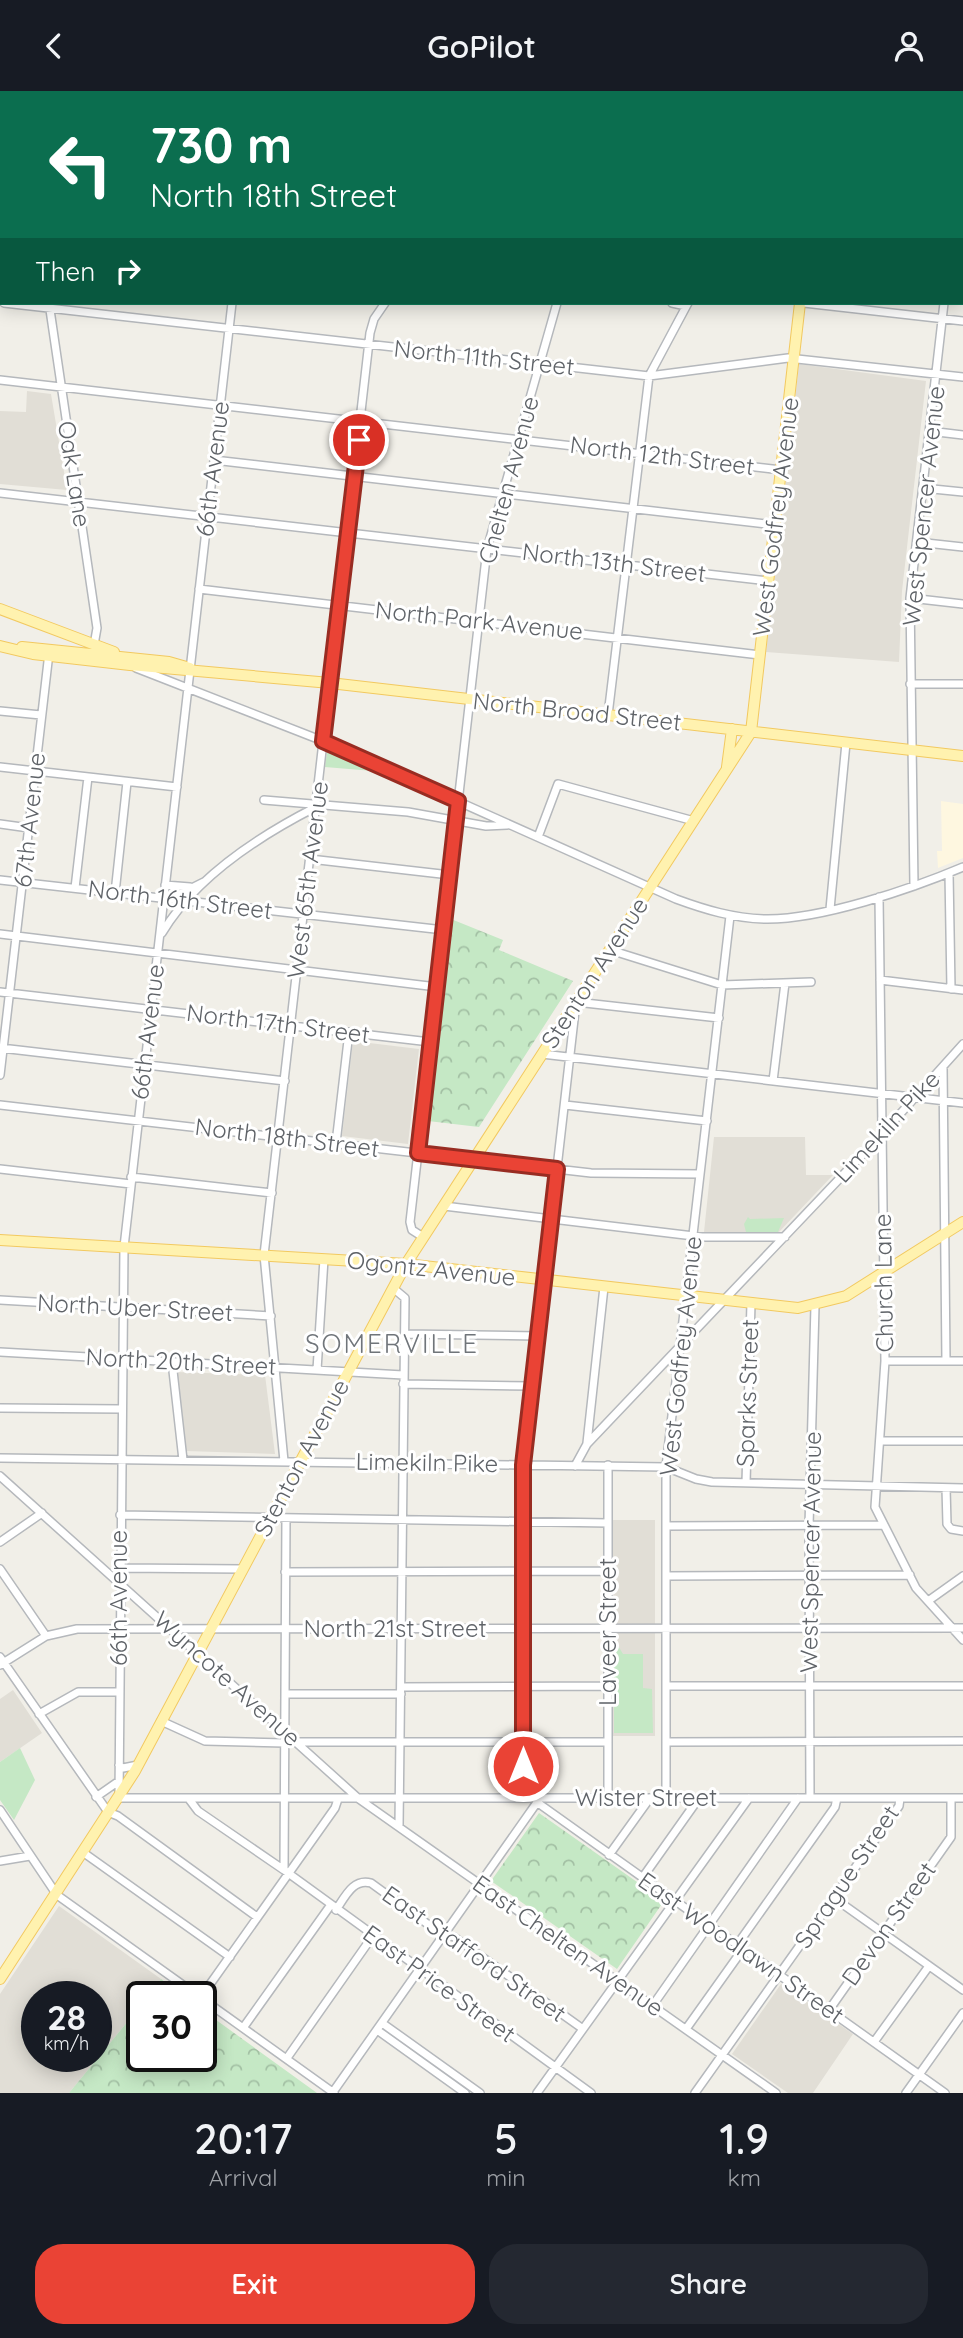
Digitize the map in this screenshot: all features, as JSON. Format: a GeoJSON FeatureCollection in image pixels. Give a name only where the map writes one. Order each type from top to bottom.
{"type":"FeatureCollection","features":[{"type":"Feature","properties":{"kind":"main road","name":"West Godfrey Avenue"},"geometry":{"type":"LineString","coordinates":[[751,732],[802,305]]}},
{"type":"Feature","properties":{"kind":"main road"},"geometry":{"type":"LineString","coordinates":[[0,609],[132,662]]}},
{"type":"Feature","properties":{"kind":"main road"},"geometry":{"type":"LineString","coordinates":[[35,647],[42,639],[42,626]]}},
{"type":"Feature","properties":{"kind":"main road"},"geometry":{"type":"LineString","coordinates":[[42,626],[96,661]]}},
{"type":"Feature","properties":{"kind":"main road","name":"North Broad Street"},"geometry":{"type":"LineString","coordinates":[[2,647],[86,653],[132,662]]}},
{"type":"Feature","properties":{"kind":"main road","name":"North Broad Street"},"geometry":{"type":"LineString","coordinates":[[2,647],[35,647],[96,661],[183,664],[190,669],[963,756]]}},
{"type":"Feature","properties":{"kind":"main road"},"geometry":{"type":"LineString","coordinates":[[723,777],[732,729]]}},
{"type":"Feature","properties":{"kind":"main road","name":"Stenton Avenue"},"geometry":{"type":"LineString","coordinates":[[0,1979],[57,1895],[138,1765],[406,1264],[751,732]]}},
{"type":"Feature","properties":{"kind":"main road","name":"Ogontz Avenue"},"geometry":{"type":"LineString","coordinates":[[0,1240],[406,1264],[783,1307],[815,1306],[846,1297],[963,1222]]}},
{"type":"Feature","properties":{"kind":"street","name":"North 11th Street"},"geometry":{"type":"LineString","coordinates":[[50,305],[229,329],[649,376],[794,359],[963,377]]}},
{"type":"Feature","properties":{"kind":"street","name":"Oak Lane"},"geometry":{"type":"LineString","coordinates":[[50,305],[97,628],[94,645]]}},
{"type":"Feature","properties":{"kind":"street","name":"66th Avenue"},"geometry":{"type":"LineString","coordinates":[[119,1798],[124,1247],[160,936],[167,899],[165,885],[232,305]]}},
{"type":"Feature","properties":{"kind":"street","name":"West 65th Avenue"},"geometry":{"type":"LineString","coordinates":[[284,1461],[264,1255],[369,345],[374,319],[384,305]]}},
{"type":"Feature","properties":{"kind":"street","name":"Chelten Avenue"},"geometry":{"type":"LineString","coordinates":[[423,1237],[412,1230],[410,1223],[487,549],[556,305]]}},
{"type":"Feature","properties":{"kind":"street"},"geometry":{"type":"LineString","coordinates":[[608,715],[649,376],[687,305]]}},
{"type":"Feature","properties":{"kind":"street"},"geometry":{"type":"LineString","coordinates":[[821,305],[963,320]]}},
{"type":"Feature","properties":{"kind":"street","name":"West Spencer Avenue"},"geometry":{"type":"LineString","coordinates":[[914,886],[910,598],[944,305]]}},
{"type":"Feature","properties":{"kind":"street","name":"North 12th Street"},"geometry":{"type":"LineString","coordinates":[[0,380],[781,470]]}},
{"type":"Feature","properties":{"kind":"street"},"geometry":{"type":"LineString","coordinates":[[929,431],[963,435]]}},
{"type":"Feature","properties":{"kind":"street"},"geometry":{"type":"LineString","coordinates":[[214,460],[774,525]]}},
{"type":"Feature","properties":{"kind":"street"},"geometry":{"type":"LineString","coordinates":[[923,488],[963,492]]}},
{"type":"Feature","properties":{"kind":"street","name":"North 13th Street"},"geometry":{"type":"LineString","coordinates":[[0,493],[768,581]]}},
{"type":"Feature","properties":{"kind":"street"},"geometry":{"type":"LineString","coordinates":[[917,542],[963,547]]}},
{"type":"Feature","properties":{"kind":"street","name":"North Park Avenue"},"geometry":{"type":"LineString","coordinates":[[199,589],[760,655]]}},
{"type":"Feature","properties":{"kind":"street"},"geometry":{"type":"LineString","coordinates":[[910,598],[963,604]]}},
{"type":"Feature","properties":{"kind":"street","name":"67th Avenue"},"geometry":{"type":"LineString","coordinates":[[0,1075],[49,652]]}},
{"type":"Feature","properties":{"kind":"street"},"geometry":{"type":"LineString","coordinates":[[132,662],[188,689],[323,741],[651,887],[704,909],[730,916],[785,918],[830,909],[914,886],[963,867]]}},
{"type":"Feature","properties":{"kind":"street"},"geometry":{"type":"LineString","coordinates":[[910,684],[963,684]]}},
{"type":"Feature","properties":{"kind":"street"},"geometry":{"type":"LineString","coordinates":[[0,711],[41,715]]}},
{"type":"Feature","properties":{"kind":"street"},"geometry":{"type":"LineString","coordinates":[[830,909],[845,743]]}},
{"type":"Feature","properties":{"kind":"street"},"geometry":{"type":"LineString","coordinates":[[0,767],[177,787]]}},
{"type":"Feature","properties":{"kind":"street"},"geometry":{"type":"LineString","coordinates":[[75,888],[88,778]]}},
{"type":"Feature","properties":{"kind":"street"},"geometry":{"type":"LineString","coordinates":[[115,893],[127,782]]}},
{"type":"Feature","properties":{"kind":"street"},"geometry":{"type":"LineString","coordinates":[[538,837],[558,784],[694,821]]}},
{"type":"Feature","properties":{"kind":"street"},"geometry":{"type":"LineString","coordinates":[[264,800],[316,807],[360,807],[486,826],[511,825]]}},
{"type":"Feature","properties":{"kind":"street"},"geometry":{"type":"LineString","coordinates":[[160,936],[185,901],[204,882],[285,824],[316,807]]}},
{"type":"Feature","properties":{"kind":"street"},"geometry":{"type":"LineString","coordinates":[[0,824],[29,828]]}},
{"type":"Feature","properties":{"kind":"street"},"geometry":{"type":"LineString","coordinates":[[310,859],[450,875]]}},
{"type":"Feature","properties":{"kind":"street"},"geometry":{"type":"LineString","coordinates":[[949,873],[951,989]]}},
{"type":"Feature","properties":{"kind":"street","name":"North 16th Street"},"geometry":{"type":"LineString","coordinates":[[0,880],[444,930]]}},
{"type":"Feature","properties":{"kind":"street"},"geometry":{"type":"LineString","coordinates":[[167,899],[204,882]]}},
{"type":"Feature","properties":{"kind":"street"},"geometry":{"type":"LineString","coordinates":[[165,885],[191,887]]}},
{"type":"Feature","properties":{"kind":"street","name":"Church Lane"},"geometry":{"type":"LineString","coordinates":[[879,897],[885,1361],[875,1507],[910,1575],[963,1640]]}},
{"type":"Feature","properties":{"kind":"street","name":"West Godfrey Avenue"},"geometry":{"type":"LineString","coordinates":[[666,1798],[666,1467],[730,916]]}},
{"type":"Feature","properties":{"kind":"street"},"geometry":{"type":"LineString","coordinates":[[0,934],[437,987]]}},
{"type":"Feature","properties":{"kind":"street"},"geometry":{"type":"LineString","coordinates":[[610,950],[722,985],[811,982]]}},
{"type":"Feature","properties":{"kind":"street"},"geometry":{"type":"LineString","coordinates":[[880,981],[963,990]]}},
{"type":"Feature","properties":{"kind":"street"},"geometry":{"type":"LineString","coordinates":[[773,1081],[785,983]]}},
{"type":"Feature","properties":{"kind":"street","name":"North 17th Street"},"geometry":{"type":"LineString","coordinates":[[0,992],[430,1042]]}},
{"type":"Feature","properties":{"kind":"street"},"geometry":{"type":"LineString","coordinates":[[523,1798],[523,1465],[576,1002],[719,1018]]}},
{"type":"Feature","properties":{"kind":"street"},"geometry":{"type":"LineString","coordinates":[[336,1143],[349,1032]]}},
{"type":"Feature","properties":{"kind":"street","name":"Limekiln Pike"},"geometry":{"type":"LineString","coordinates":[[0,1458],[575,1466],[587,1444],[882,1134],[963,1044]]}},
{"type":"Feature","properties":{"kind":"street"},"geometry":{"type":"LineString","coordinates":[[2,1049],[285,1081]]}},
{"type":"Feature","properties":{"kind":"street"},"geometry":{"type":"LineString","coordinates":[[542,1054],[963,1103]]}},
{"type":"Feature","properties":{"kind":"street"},"geometry":{"type":"LineString","coordinates":[[943,1066],[946,1361]]}},
{"type":"Feature","properties":{"kind":"street","name":"North 18th Street"},"geometry":{"type":"LineString","coordinates":[[0,1105],[606,1174],[700,1174]]}},
{"type":"Feature","properties":{"kind":"street"},"geometry":{"type":"LineString","coordinates":[[565,1105],[707,1121]]}},
{"type":"Feature","properties":{"kind":"street"},"geometry":{"type":"LineString","coordinates":[[0,1169],[272,1193]]}},
{"type":"Feature","properties":{"kind":"street"},"geometry":{"type":"LineString","coordinates":[[444,1206],[694,1235],[785,1237]]}},
{"type":"Feature","properties":{"kind":"street"},"geometry":{"type":"LineString","coordinates":[[317,1370],[324,1259]]}},
{"type":"Feature","properties":{"kind":"street"},"geometry":{"type":"LineString","coordinates":[[587,1444],[604,1287]]}},
{"type":"Feature","properties":{"kind":"street"},"geometry":{"type":"LineString","coordinates":[[393,1288],[405,1296],[401,1463],[399,1826]]}},
{"type":"Feature","properties":{"kind":"street","name":"North Uber Street"},"geometry":{"type":"LineString","coordinates":[[0,1300],[271,1316]]}},
{"type":"Feature","properties":{"kind":"street","name":"Sparks Street"},"geometry":{"type":"LineString","coordinates":[[746,1483],[751,1303]]}},
{"type":"Feature","properties":{"kind":"street","name":"West Spencer Avenue"},"geometry":{"type":"LineString","coordinates":[[810,1798],[810,1485],[815,1306]]}},
{"type":"Feature","properties":{"kind":"street"},"geometry":{"type":"LineString","coordinates":[[405,1334],[538,1336]]}},
{"type":"Feature","properties":{"kind":"street","name":"North 20th Street"},"geometry":{"type":"LineString","coordinates":[[0,1352],[403,1375]]}},
{"type":"Feature","properties":{"kind":"street"},"geometry":{"type":"LineString","coordinates":[[885,1361],[963,1361]]}},
{"type":"Feature","properties":{"kind":"street"},"geometry":{"type":"LineString","coordinates":[[172,1362],[183,1460]]}},
{"type":"Feature","properties":{"kind":"street"},"geometry":{"type":"LineString","coordinates":[[403,1384],[532,1386]]}},
{"type":"Feature","properties":{"kind":"street"},"geometry":{"type":"LineString","coordinates":[[0,1408],[121,1409]]}},
{"type":"Feature","properties":{"kind":"street"},"geometry":{"type":"LineString","coordinates":[[880,1441],[963,1441]]}},
{"type":"Feature","properties":{"kind":"street","name":"Laveer Street"},"geometry":{"type":"LineString","coordinates":[[608,1465],[608,1798]]}},
{"type":"Feature","properties":{"kind":"street"},"geometry":{"type":"LineString","coordinates":[[575,1466],[666,1467],[696,1479],[746,1483],[963,1488]]}},
{"type":"Feature","properties":{"kind":"street","name":"Wyncote Avenue"},"geometry":{"type":"LineString","coordinates":[[1,1479],[359,1799]]}},
{"type":"Feature","properties":{"kind":"street"},"geometry":{"type":"LineString","coordinates":[[946,1488],[947,1524],[951,1529],[963,1531]]}},
{"type":"Feature","properties":{"kind":"street"},"geometry":{"type":"LineString","coordinates":[[0,1542],[42,1513]]}},
{"type":"Feature","properties":{"kind":"street"},"geometry":{"type":"LineString","coordinates":[[120,1515],[608,1523]]}},
{"type":"Feature","properties":{"kind":"street"},"geometry":{"type":"LineString","coordinates":[[285,1873],[283,1799],[286,1519]]}},
{"type":"Feature","properties":{"kind":"street"},"geometry":{"type":"LineString","coordinates":[[666,1526],[884,1525]]}},
{"type":"Feature","properties":{"kind":"street"},"geometry":{"type":"LineString","coordinates":[[119,1568],[243,1569]]}},
{"type":"Feature","properties":{"kind":"street"},"geometry":{"type":"LineString","coordinates":[[0,1569],[46,1636]]}},
{"type":"Feature","properties":{"kind":"street"},"geometry":{"type":"LineString","coordinates":[[285,1572],[608,1571]]}},
{"type":"Feature","properties":{"kind":"street"},"geometry":{"type":"LineString","coordinates":[[667,1576],[910,1575]]}},
{"type":"Feature","properties":{"kind":"street"},"geometry":{"type":"LineString","coordinates":[[929,1601],[963,1576]]}},
{"type":"Feature","properties":{"kind":"street","name":"North 21st Street"},"geometry":{"type":"LineString","coordinates":[[1,1661],[46,1636],[77,1629],[963,1628]]}},
{"type":"Feature","properties":{"kind":"street"},"geometry":{"type":"LineString","coordinates":[[1,1661],[108,1812],[118,1816],[257,1917]]}},
{"type":"Feature","properties":{"kind":"street"},"geometry":{"type":"LineString","coordinates":[[285,1694],[523,1686],[608,1686]]}},
{"type":"Feature","properties":{"kind":"street"},"geometry":{"type":"LineString","coordinates":[[667,1686],[963,1686]]}},
{"type":"Feature","properties":{"kind":"street"},"geometry":{"type":"LineString","coordinates":[[39,1714],[78,1692],[119,1692]]}},
{"type":"Feature","properties":{"kind":"street"},"geometry":{"type":"LineString","coordinates":[[162,1721],[205,1741],[284,1743]]}},
{"type":"Feature","properties":{"kind":"street"},"geometry":{"type":"LineString","coordinates":[[666,1742],[963,1741]]}},
{"type":"Feature","properties":{"kind":"street"},"geometry":{"type":"LineString","coordinates":[[297,1742],[608,1742]]}},
{"type":"Feature","properties":{"kind":"street"},"geometry":{"type":"LineString","coordinates":[[119,1765],[123,1768],[138,1765]]}},
{"type":"Feature","properties":{"kind":"street"},"geometry":{"type":"LineString","coordinates":[[96,1797],[119,1781]]}},
{"type":"Feature","properties":{"kind":"street","name":"Wister Street"},"geometry":{"type":"LineString","coordinates":[[119,1798],[523,1798],[538,1801],[608,1798],[963,1798]]}},
{"type":"Feature","properties":{"kind":"street"},"geometry":{"type":"LineString","coordinates":[[609,1855],[650,1798]]}},
{"type":"Feature","properties":{"kind":"street"},"geometry":{"type":"LineString","coordinates":[[643,1877],[699,1798]]}},
{"type":"Feature","properties":{"kind":"street"},"geometry":{"type":"LineString","coordinates":[[537,2093],[749,1798]]}},
{"type":"Feature","properties":{"kind":"street"},"geometry":{"type":"LineString","coordinates":[[653,2005],[798,1798]]}},
{"type":"Feature","properties":{"kind":"street"},"geometry":{"type":"LineString","coordinates":[[686,2029],[835,1807],[837,1798]]}},
{"type":"Feature","properties":{"kind":"street","name":"Sprague Street"},"geometry":{"type":"LineString","coordinates":[[695,2093],[899,1806],[900,1798]]}},
{"type":"Feature","properties":{"kind":"street","name":"Devon Street"},"geometry":{"type":"LineString","coordinates":[[829,2010],[951,1837],[951,1798]]}},
{"type":"Feature","properties":{"kind":"street","name":"East Price Street"},"geometry":{"type":"LineString","coordinates":[[189,1799],[198,1811],[591,2093]]}},
{"type":"Feature","properties":{"kind":"street"},"geometry":{"type":"LineString","coordinates":[[213,1981],[338,1799]]}},
{"type":"Feature","properties":{"kind":"street","name":"East Chelten Avenue"},"geometry":{"type":"LineString","coordinates":[[359,1799],[776,2093]]}},
{"type":"Feature","properties":{"kind":"street"},"geometry":{"type":"LineString","coordinates":[[217,2009],[334,2093],[538,1801]]}},
{"type":"Feature","properties":{"kind":"street","name":"East Woodlawn Street"},"geometry":{"type":"LineString","coordinates":[[538,1801],[609,1855],[945,2093]]}},
{"type":"Feature","properties":{"kind":"street"},"geometry":{"type":"LineString","coordinates":[[0,1810],[57,1895],[178,1981]]}},
{"type":"Feature","properties":{"kind":"street"},"geometry":{"type":"LineString","coordinates":[[84,1853],[230,1957]]}},
{"type":"Feature","properties":{"kind":"street"},"geometry":{"type":"LineString","coordinates":[[0,1861],[30,1856]]}},
{"type":"Feature","properties":{"kind":"street","name":"East Stafford Street"},"geometry":{"type":"LineString","coordinates":[[333,1908],[354,1885],[365,1881],[583,2029]]}},
{"type":"Feature","properties":{"kind":"street"},"geometry":{"type":"LineString","coordinates":[[834,1898],[963,1990]]}},
{"type":"Feature","properties":{"kind":"street"},"geometry":{"type":"LineString","coordinates":[[243,2028],[333,1908]]}},
{"type":"Feature","properties":{"kind":"street"},"geometry":{"type":"LineString","coordinates":[[287,2058],[372,1937]]}},
{"type":"Feature","properties":{"kind":"street"},"geometry":{"type":"LineString","coordinates":[[874,2042],[929,1966]]}},
{"type":"Feature","properties":{"kind":"street"},"geometry":{"type":"LineString","coordinates":[[906,2093],[963,2013]]}},
{"type":"Feature","properties":{"kind":"street"},"geometry":{"type":"LineString","coordinates":[[379,2027],[466,2093]]}},
{"type":"Feature","properties":{"kind":"street"},"geometry":{"type":"LineString","coordinates":[[379,2027],[480,2093]]}},
{"type":"Feature","properties":{"kind":"shaded area"},"geometry":{"type":"Polygon","coordinates":[[[799,364],[926,381],[902,591],[899,662],[766,652],[799,364]]]}},
{"type":"Feature","properties":{"kind":"shaded area"},"geometry":{"type":"Polygon","coordinates":[[[27,391],[51,394],[67,490],[0,484],[0,411],[26,412],[27,391]]]}},
{"type":"Feature","properties":{"kind":"shaded area"},"geometry":{"type":"Polygon","coordinates":[[[941,801],[963,804],[963,858],[938,868],[937,851],[942,851],[941,801]]]}},
{"type":"Feature","properties":{"kind":"shaded area"},"geometry":{"type":"Polygon","coordinates":[[[353,1041],[419,1049],[408,1144],[342,1136],[353,1041]]]}},
{"type":"Feature","properties":{"kind":"shaded area"},"geometry":{"type":"Polygon","coordinates":[[[714,1137],[805,1137],[806,1175],[833,1175],[779,1232],[704,1232],[714,1137]]]}},
{"type":"Feature","properties":{"kind":"shaded area"},"geometry":{"type":"Polygon","coordinates":[[[176,1372],[265,1375],[275,1454],[186,1451],[176,1372]]]}},
{"type":"Feature","properties":{"kind":"shaded area"},"geometry":{"type":"Polygon","coordinates":[[[611,1520],[655,1520],[655,1736],[611,1736],[611,1520]]]}},
{"type":"Feature","properties":{"kind":"shaded area"},"geometry":{"type":"Polygon","coordinates":[[[13,1690],[42,1733],[0,1762],[0,1699],[13,1690]]]}},
{"type":"Feature","properties":{"kind":"shaded area"},"geometry":{"type":"Polygon","coordinates":[[[59,1906],[161,1979],[126,1981],[126,2024],[112,2041],[112,1981],[21,1981],[21,2072],[86,2072],[69,2093],[0,2093],[0,1994],[59,1906]]]}},
{"type":"Feature","properties":{"kind":"shaded area"},"geometry":{"type":"Polygon","coordinates":[[[781,1984],[853,2034],[813,2093],[788,2093],[732,2054],[781,1984]]]}},
{"type":"Feature","properties":{"kind":"green space"},"geometry":{"type":"Polygon","coordinates":[[[327,752],[373,771],[325,767],[327,752]]]}},
{"type":"Feature","properties":{"kind":"green space"},"geometry":{"type":"Polygon","coordinates":[[[451,919],[503,940],[499,950],[573,981],[479,1127],[428,1121],[451,919]]]}},
{"type":"Feature","properties":{"kind":"green space"},"geometry":{"type":"Polygon","coordinates":[[[748,1217],[784,1218],[778,1232],[746,1232],[744,1224],[748,1217]]]}},
{"type":"Feature","properties":{"kind":"green space"},"geometry":{"type":"Polygon","coordinates":[[[614,1639],[623,1654],[643,1654],[643,1688],[652,1689],[653,1733],[614,1733],[614,1639]]]}},
{"type":"Feature","properties":{"kind":"green space"},"geometry":{"type":"Polygon","coordinates":[[[20,1748],[35,1780],[14,1820],[0,1800],[0,1762],[20,1748]]]}},
{"type":"Feature","properties":{"kind":"green space"},"geometry":{"type":"Polygon","coordinates":[[[539,1813],[664,1901],[617,1969],[491,1881],[539,1813]]]}},
{"type":"Feature","properties":{"kind":"green space"},"geometry":{"type":"Polygon","coordinates":[[[217,2021],[317,2093],[69,2093],[86,2072],[112,2072],[112,2041],[126,2024],[126,2072],[217,2072],[217,2021]]]}},
{"type":"Feature","properties":{"kind":"district","name":"SOMERVILLE"},"geometry":{"type":"Point","coordinates":[392,1344]}},
{"type":"Feature","properties":{"kind":"route"},"geometry":{"type":"LineString","coordinates":[[359,440],[323,741],[458,801],[418,1153],[557,1169],[523,1465],[523,1766]]}}]}
